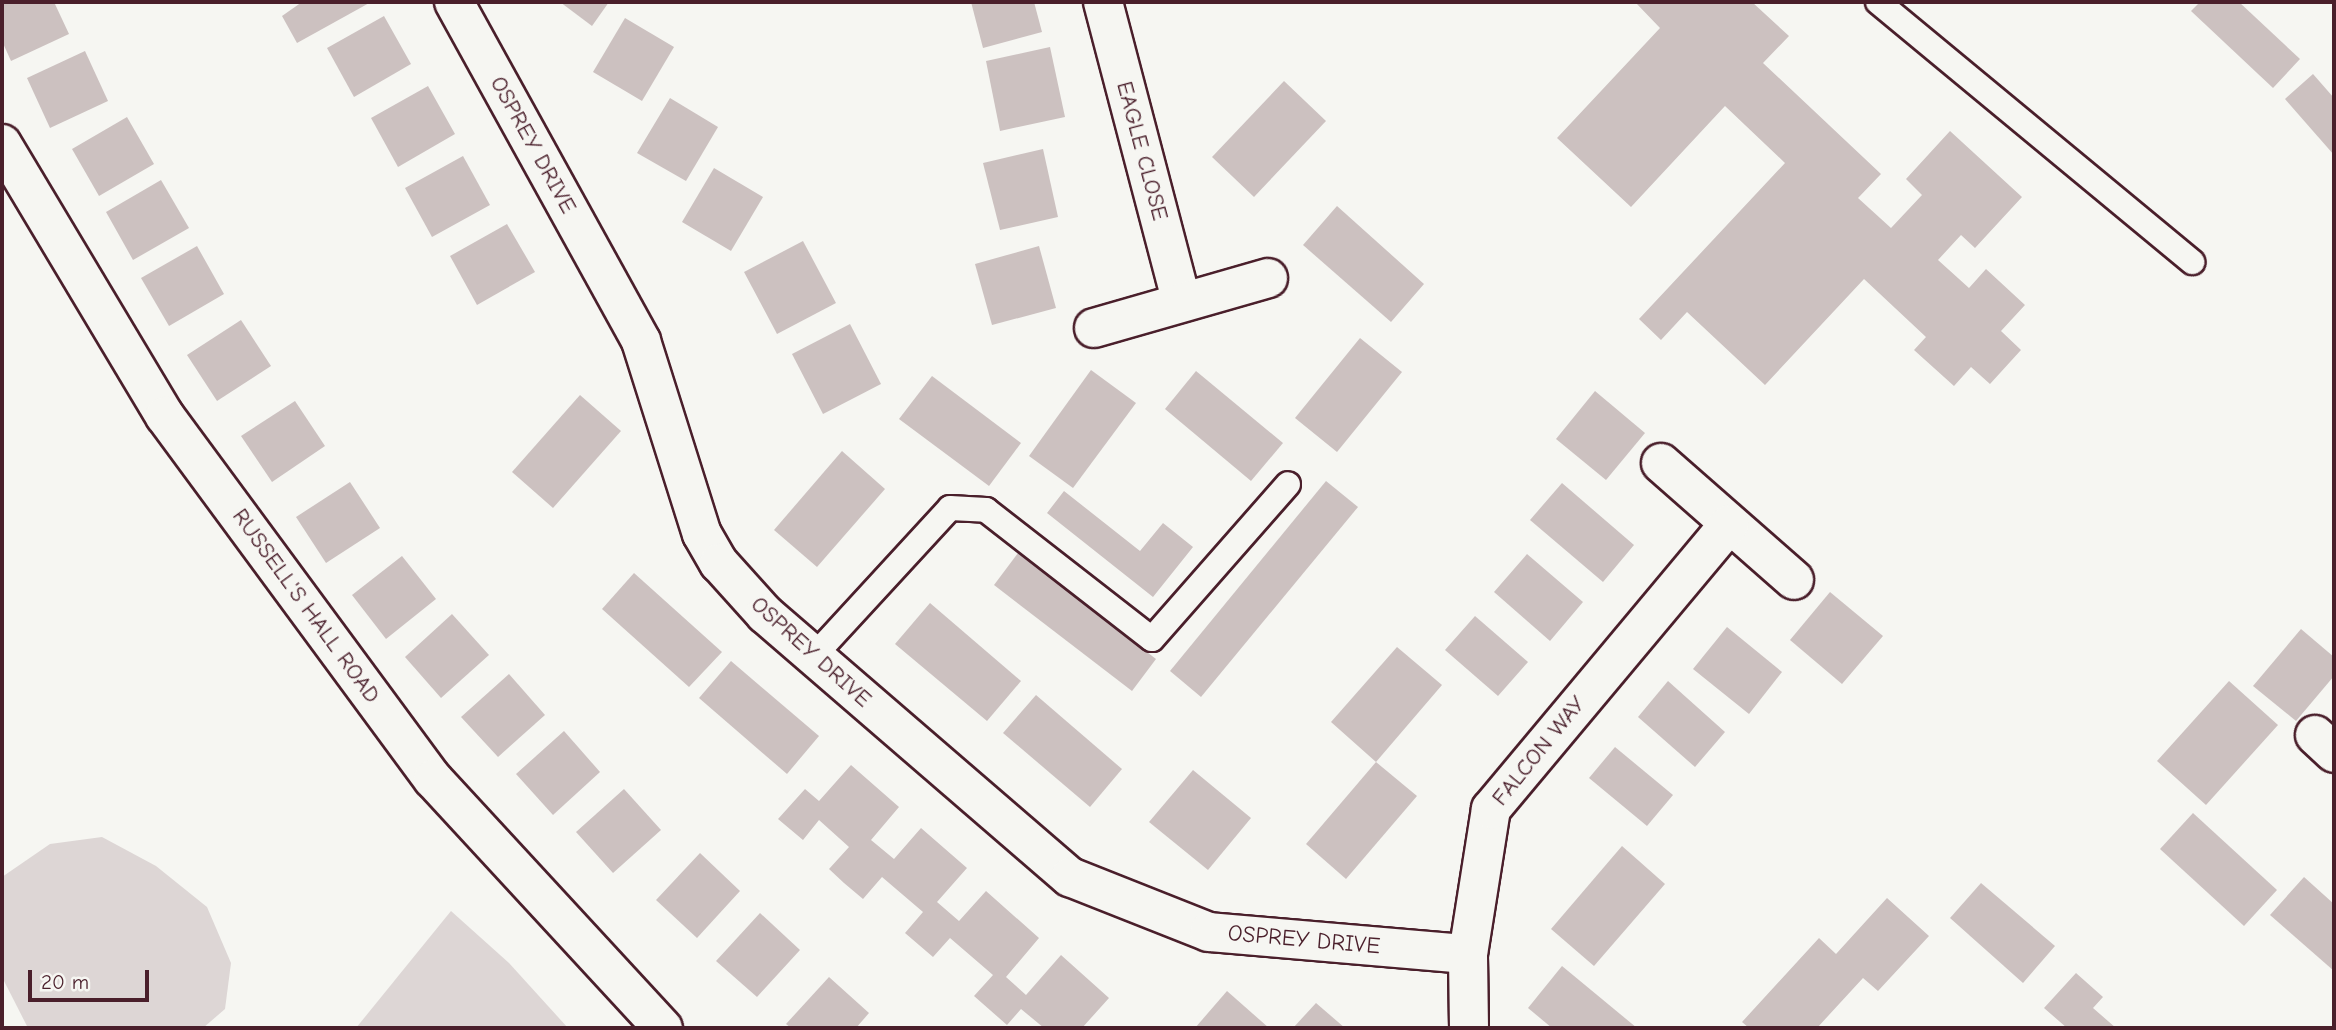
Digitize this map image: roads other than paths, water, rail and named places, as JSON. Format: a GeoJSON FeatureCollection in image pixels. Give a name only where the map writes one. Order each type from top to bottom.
{"type":"FeatureCollection","features":[{"type":"Feature","properties":{"kind":"street","name":"OSPREY DRIVE"},"geometry":{"type":"LineString","coordinates":[[454,2],[641,341],[702,534],[728,573],[813,657],[1070,877],[1209,932],[1468,954]]}},
{"type":"Feature","properties":{"kind":"street","name":"EAGLE CLOSE"},"geometry":{"type":"LineString","coordinates":[[1103,2],[1181,299]]}},
{"type":"Feature","properties":{"kind":"street","name":"RUSSELL'S HALL ROAD"},"geometry":{"type":"LineString","coordinates":[[2,144],[165,416],[433,779],[663,1028]]}},
{"type":"Feature","properties":{"kind":"street"},"geometry":{"type":"LineString","coordinates":[[1094,328],[1181,299],[1268,278]]}},
{"type":"Feature","properties":{"kind":"street"},"geometry":{"type":"LineString","coordinates":[[1661,463],[1794,579]]}},
{"type":"Feature","properties":{"kind":"street","name":"FALCON WAY"},"geometry":{"type":"LineString","coordinates":[[1469,1028],[1468,954],[1491,809],[1729,524]]}},
{"type":"Feature","properties":{"kind":"lane"},"geometry":{"type":"LineString","coordinates":[[1878,2],[2192,262]]}},
{"type":"Feature","properties":{"kind":"lane"},"geometry":{"type":"LineString","coordinates":[[813,657],[950,508],[986,510],[1153,639],[1288,484]]}}]}
